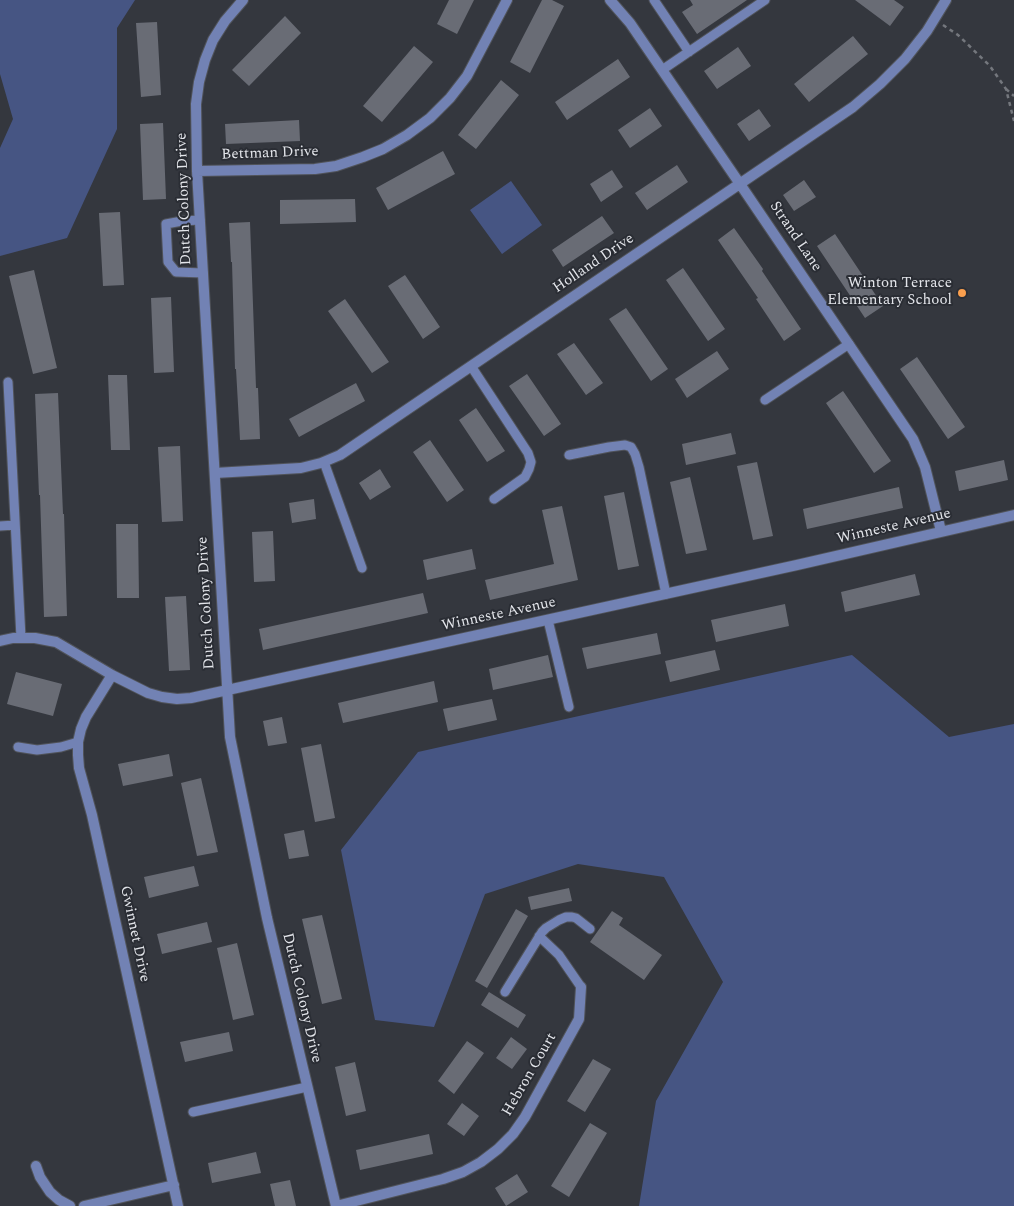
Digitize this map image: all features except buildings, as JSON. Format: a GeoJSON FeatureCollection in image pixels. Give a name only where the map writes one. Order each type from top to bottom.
{"type":"FeatureCollection","features":[{"type":"Feature","properties":{"kind":"street","name":"Dutch Colony Drive"},"geometry":{"type":"LineString","coordinates":[[243,0],[225,20],[210,47],[199,82],[196,104],[197,172],[230,737],[267,918],[336,1206]]}},
{"type":"Feature","properties":{"kind":"street","name":"Bettman Drive"},"geometry":{"type":"LineString","coordinates":[[197,172],[315,169],[336,166],[363,158],[383,149],[407,135],[430,118],[450,98],[467,76],[507,0]]}},
{"type":"Feature","properties":{"kind":"street","name":"Strand Lane"},"geometry":{"type":"LineString","coordinates":[[610,0],[630,23],[913,439],[925,467],[941,531]]}},
{"type":"Feature","properties":{"kind":"street","name":"Holland Drive"},"geometry":{"type":"LineString","coordinates":[[215,473],[301,468],[324,462],[340,455],[853,107],[905,59],[946,0]]}},
{"type":"Feature","properties":{"kind":"street","name":"Winneste Avenue"},"geometry":{"type":"LineString","coordinates":[[0,641],[35,638],[56,642],[112,675],[148,693],[177,699],[192,698],[1014,515]]}},
{"type":"Feature","properties":{"kind":"street","name":"Gwinnet Drive"},"geometry":{"type":"LineString","coordinates":[[112,675],[86,717],[81,729],[78,742],[79,768],[92,814],[178,1206]]}},
{"type":"Feature","properties":{"kind":"street","name":"Hebron Court"},"geometry":{"type":"LineString","coordinates":[[336,1206],[443,1180],[463,1172],[498,1149],[513,1134],[525,1117],[579,1019],[581,987]]}},
{"type":"Feature","properties":{"kind":"street"},"geometry":{"type":"LineString","coordinates":[[36,1166],[40,1177],[50,1192],[70,1206]]}},
{"type":"Feature","properties":{"kind":"street"},"geometry":{"type":"LineString","coordinates":[[84,1206],[174,1185]]}},
{"type":"Feature","properties":{"kind":"lane"},"geometry":{"type":"LineString","coordinates":[[654,0],[689,52]]}},
{"type":"Feature","properties":{"kind":"lane"},"geometry":{"type":"LineString","coordinates":[[662,70],[765,0]]}},
{"type":"Feature","properties":{"kind":"lane"},"geometry":{"type":"LineString","coordinates":[[200,220],[166,224],[168,262],[176,272],[203,273]]}},
{"type":"Feature","properties":{"kind":"lane"},"geometry":{"type":"LineString","coordinates":[[765,400],[849,344]]}},
{"type":"Feature","properties":{"kind":"lane"},"geometry":{"type":"LineString","coordinates":[[470,366],[528,454],[531,462],[525,477],[494,499]]}},
{"type":"Feature","properties":{"kind":"lane"},"geometry":{"type":"LineString","coordinates":[[8,382],[21,638]]}},
{"type":"Feature","properties":{"kind":"lane"},"geometry":{"type":"LineString","coordinates":[[568,454],[609,446],[625,445],[631,447],[636,454],[666,594]]}},
{"type":"Feature","properties":{"kind":"lane"},"geometry":{"type":"LineString","coordinates":[[324,462],[362,568]]}},
{"type":"Feature","properties":{"kind":"lane"},"geometry":{"type":"LineString","coordinates":[[0,526],[16,525]]}},
{"type":"Feature","properties":{"kind":"lane"},"geometry":{"type":"LineString","coordinates":[[548,620],[568,707]]}},
{"type":"Feature","properties":{"kind":"lane"},"geometry":{"type":"LineString","coordinates":[[18,747],[37,750],[61,747],[78,742]]}},
{"type":"Feature","properties":{"kind":"lane"},"geometry":{"type":"LineString","coordinates":[[505,992],[539,936],[552,924],[572,917],[590,929]]}},
{"type":"Feature","properties":{"kind":"lane"},"geometry":{"type":"LineString","coordinates":[[539,936],[559,955],[581,987]]}},
{"type":"Feature","properties":{"kind":"lane"},"geometry":{"type":"LineString","coordinates":[[193,1112],[307,1087]]}},
{"type":"Feature","properties":{"kind":"path"},"geometry":{"type":"LineString","coordinates":[[934,19],[958,35],[971,47],[990,66],[1006,89],[1014,96]]}},
{"type":"Feature","properties":{"kind":"path"},"geometry":{"type":"LineString","coordinates":[[1006,89],[1014,121]]}},
{"type":"Feature","properties":{"kind":"shaded area"},"geometry":{"type":"Polygon","coordinates":[[[0,0],[135,0],[117,28],[117,129],[67,238],[0,256],[0,148],[13,119],[0,74],[0,0]]]}},
{"type":"Feature","properties":{"kind":"shaded area"},"geometry":{"type":"Polygon","coordinates":[[[511,181],[542,225],[502,254],[470,210],[511,181]]]}},
{"type":"Feature","properties":{"kind":"shaded area"},"geometry":{"type":"Polygon","coordinates":[[[852,655],[949,737],[1014,724],[1014,1206],[639,1206],[656,1101],[723,982],[664,877],[578,864],[485,894],[434,1027],[375,1020],[341,850],[418,752],[852,655]]]}},
{"type":"Feature","properties":{"kind":"place","name":"Winton Terrace Elementary School"},"geometry":{"type":"Point","coordinates":[962,293]}}]}
